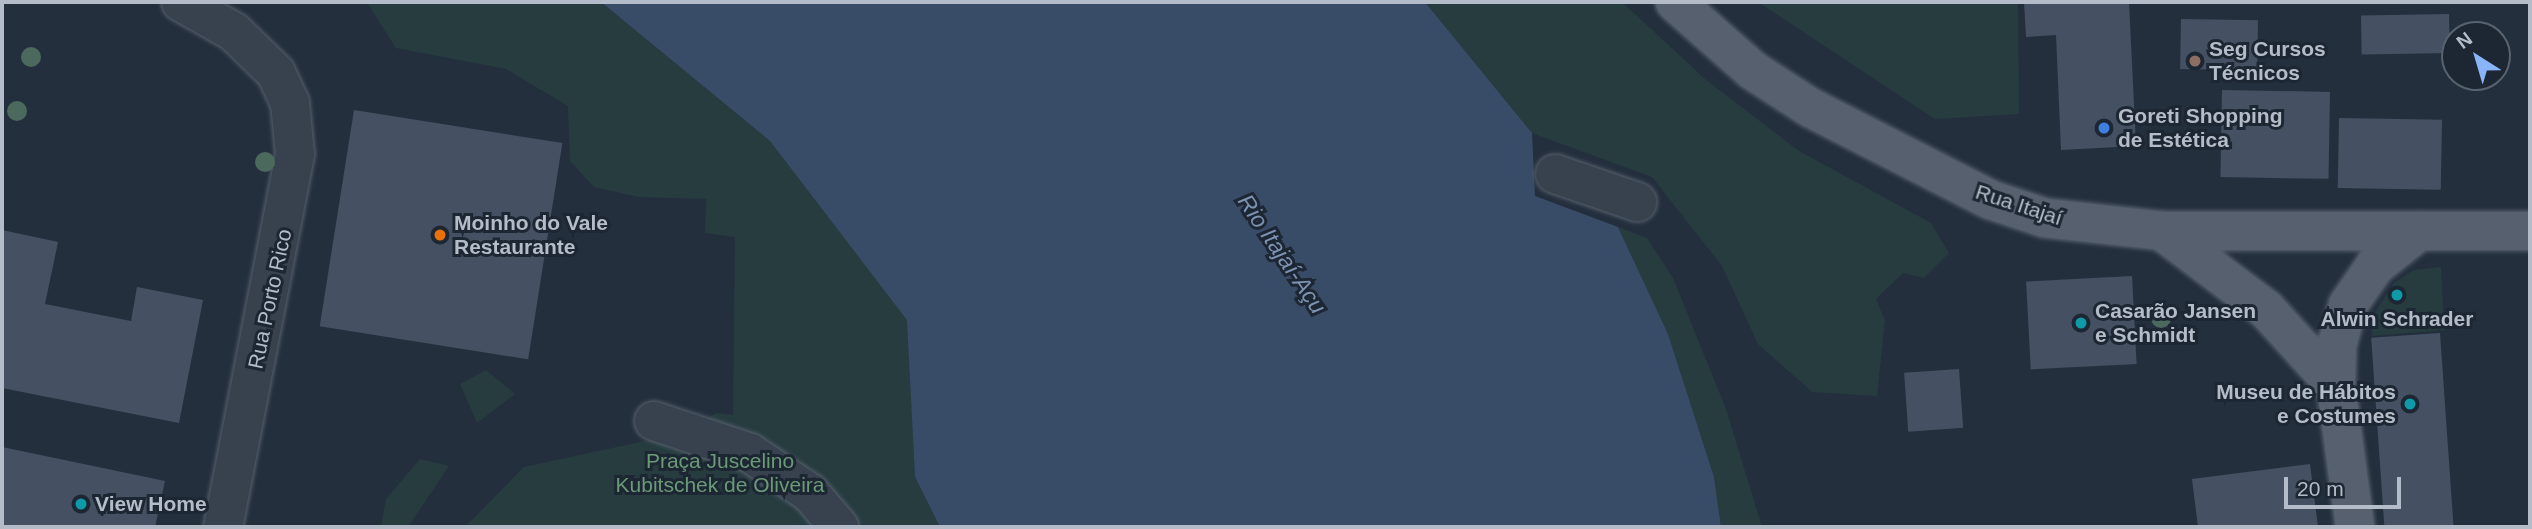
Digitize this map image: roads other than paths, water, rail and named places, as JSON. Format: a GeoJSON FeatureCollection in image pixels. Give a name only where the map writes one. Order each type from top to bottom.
{"type":"FeatureCollection","features":[{"type":"Feature","properties":{"kind":"main road","name":"Rua Itajaí"},"geometry":{"type":"LineString","coordinates":[[1675,2],[1752,70],[1811,107],[1991,200],[2045,218],[2162,231],[2530,230]]}},
{"type":"Feature","properties":{"kind":"main road"},"geometry":{"type":"LineString","coordinates":[[2162,231],[2266,309],[2336,386]]}},
{"type":"Feature","properties":{"kind":"main road"},"geometry":{"type":"LineString","coordinates":[[2355,527],[2336,386],[2337,345],[2348,305],[2375,266],[2418,231]]}},
{"type":"Feature","properties":{"kind":"street","name":"Rua Porto Rico"},"geometry":{"type":"LineString","coordinates":[[181,2],[234,32],[276,73],[290,103],[295,153],[290,200],[223,527]]}},
{"type":"Feature","properties":{"kind":"street"},"geometry":{"type":"LineString","coordinates":[[1555,174],[1637,201]]}},
{"type":"Feature","properties":{"kind":"street"},"geometry":{"type":"LineString","coordinates":[[654,421],[750,453],[810,493],[839,527]]}},
{"type":"Feature","properties":{"kind":"water","name":"Rio Itajaí-Açu"},"geometry":{"type":"Polygon","coordinates":[[[601,2],[1425,2],[1532,133],[1535,196],[1618,227],[1668,334],[1714,477],[1721,527],[940,527],[915,477],[907,320],[770,141],[601,2]]]}},
{"type":"Feature","properties":{"kind":"place","name":"Seg Cursos Técnicos"},"geometry":{"type":"Point","coordinates":[2195,61]}},
{"type":"Feature","properties":{"kind":"place","name":"Goreti Shopping de Estética"},"geometry":{"type":"Point","coordinates":[2104,128]}},
{"type":"Feature","properties":{"kind":"place","name":"Moinho do Vale Restaurante"},"geometry":{"type":"Point","coordinates":[440,235]}},
{"type":"Feature","properties":{"kind":"place","name":"Alwin Schrader"},"geometry":{"type":"Point","coordinates":[2397,295]}},
{"type":"Feature","properties":{"kind":"place","name":"Casarão Jansen e Schmidt"},"geometry":{"type":"Point","coordinates":[2081,323]}},
{"type":"Feature","properties":{"kind":"place","name":"Museu de Hábitos e Costumes"},"geometry":{"type":"Point","coordinates":[2410,404]}},
{"type":"Feature","properties":{"kind":"place","name":"View Home"},"geometry":{"type":"Point","coordinates":[81,504]}},
{"type":"Feature","properties":{"kind":"park label","name":"Praça Juscelino Kubitschek de Oliveira"},"geometry":{"type":"Point","coordinates":[720,473]}}]}
